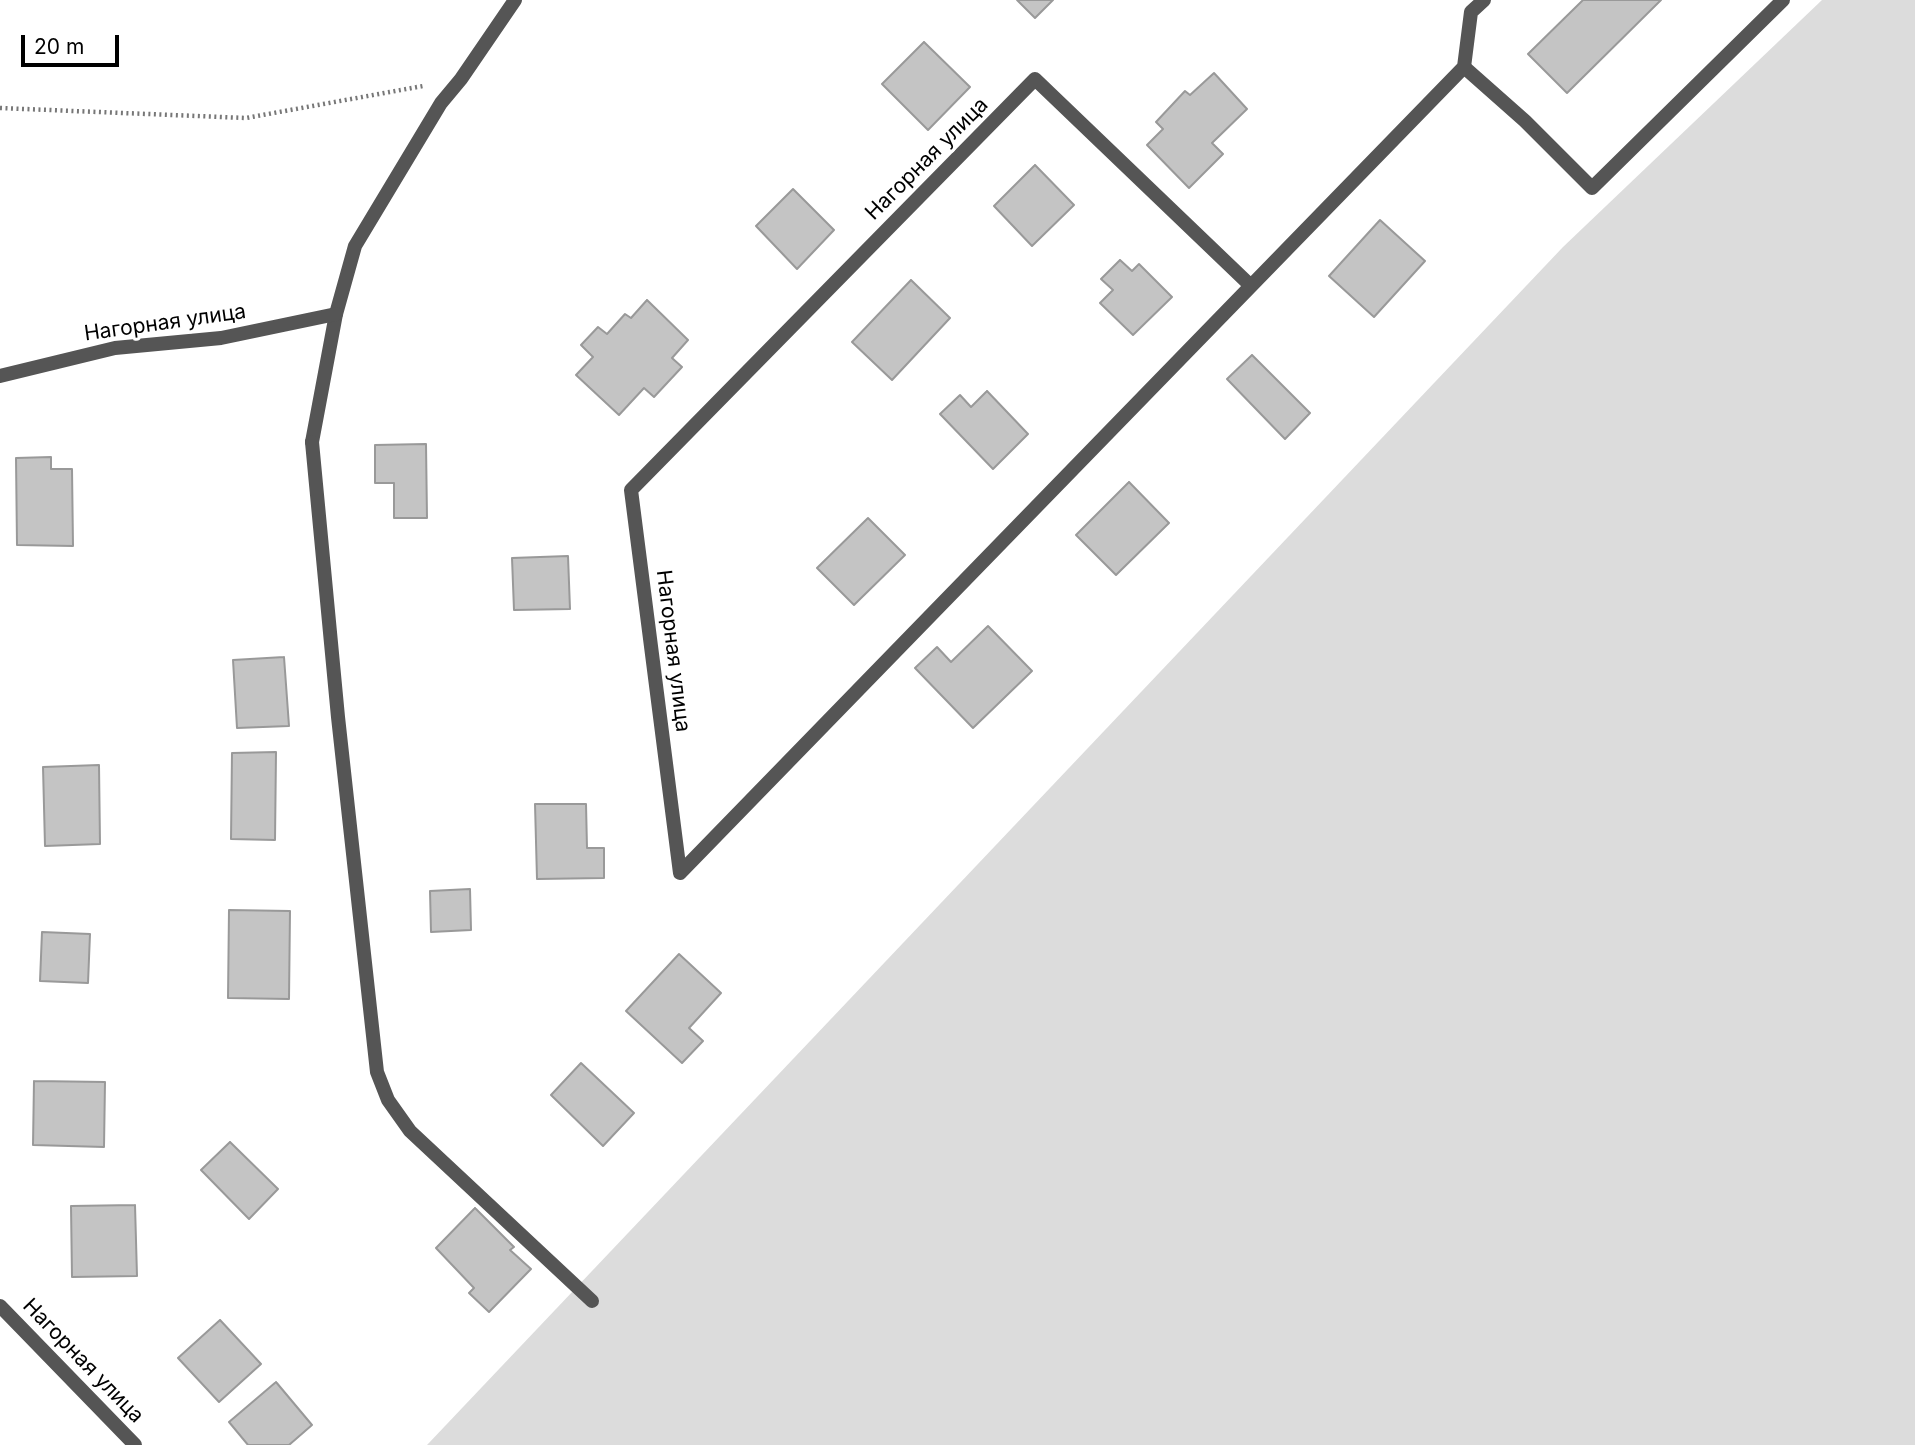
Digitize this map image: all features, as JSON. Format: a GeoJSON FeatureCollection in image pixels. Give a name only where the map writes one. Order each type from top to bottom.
{"type":"FeatureCollection","features":[{"type":"Feature","properties":{"kind":"street"},"geometry":{"type":"LineString","coordinates":[[515,0],[461,79],[441,103],[355,246],[336,314],[312,442],[339,731],[377,1072],[388,1100],[410,1131],[592,1301]]}},
{"type":"Feature","properties":{"kind":"street"},"geometry":{"type":"LineString","coordinates":[[1484,0],[1471,12],[1464,67],[1525,121],[1592,188],[1783,0]]}},
{"type":"Feature","properties":{"kind":"street","name":"Нагорная улица"},"geometry":{"type":"LineString","coordinates":[[1251,286],[1035,79],[631,489],[680,873],[1222,316],[1464,67]]}},
{"type":"Feature","properties":{"kind":"street","name":"Нагорная улица"},"geometry":{"type":"LineString","coordinates":[[0,376],[115,348],[221,338],[336,314]]}},
{"type":"Feature","properties":{"kind":"street","name":"Нагорная улица"},"geometry":{"type":"LineString","coordinates":[[0,1306],[135,1445]]}},
{"type":"Feature","properties":{"kind":"path"},"geometry":{"type":"LineString","coordinates":[[0,108],[246,118],[461,79]]}},
{"type":"Feature","properties":{"kind":"shaded area"},"geometry":{"type":"Polygon","coordinates":[[[1822,0],[1915,0],[1915,1445],[427,1445],[1563,247],[1822,0]]]}},
{"type":"Feature","properties":{"kind":"building"},"geometry":{"type":"Polygon","coordinates":[[[1017,0],[1053,0],[1035,18],[1017,0]]]}},
{"type":"Feature","properties":{"kind":"building"},"geometry":{"type":"Polygon","coordinates":[[[1583,0],[1661,0],[1567,93],[1528,54],[1583,0]]]}},
{"type":"Feature","properties":{"kind":"building"},"geometry":{"type":"Polygon","coordinates":[[[924,42],[970,87],[928,130],[882,84],[924,42]]]}},
{"type":"Feature","properties":{"kind":"building"},"geometry":{"type":"Polygon","coordinates":[[[1214,73],[1247,109],[1212,143],[1223,154],[1189,188],[1147,145],[1163,129],[1156,122],[1185,91],[1190,95],[1214,73]]]}},
{"type":"Feature","properties":{"kind":"building"},"geometry":{"type":"Polygon","coordinates":[[[1035,165],[1074,205],[1032,246],[994,206],[1035,165]]]}},
{"type":"Feature","properties":{"kind":"building"},"geometry":{"type":"Polygon","coordinates":[[[793,189],[834,230],[797,269],[756,226],[793,189]]]}},
{"type":"Feature","properties":{"kind":"building"},"geometry":{"type":"Polygon","coordinates":[[[1380,220],[1425,261],[1374,317],[1329,276],[1380,220]]]}},
{"type":"Feature","properties":{"kind":"building"},"geometry":{"type":"Polygon","coordinates":[[[1120,260],[1132,271],[1139,264],[1172,297],[1133,335],[1100,303],[1113,290],[1101,279],[1120,260]]]}},
{"type":"Feature","properties":{"kind":"building"},"geometry":{"type":"Polygon","coordinates":[[[911,280],[950,318],[892,380],[852,342],[911,280]]]}},
{"type":"Feature","properties":{"kind":"building"},"geometry":{"type":"Polygon","coordinates":[[[647,300],[688,340],[672,358],[682,367],[654,397],[644,388],[619,415],[576,375],[593,357],[581,345],[598,327],[607,334],[625,314],[631,318],[647,300]]]}},
{"type":"Feature","properties":{"kind":"building"},"geometry":{"type":"Polygon","coordinates":[[[1252,355],[1310,413],[1285,439],[1227,379],[1252,355]]]}},
{"type":"Feature","properties":{"kind":"building"},"geometry":{"type":"Polygon","coordinates":[[[987,391],[1028,434],[993,469],[940,414],[960,395],[971,407],[987,391]]]}},
{"type":"Feature","properties":{"kind":"building"},"geometry":{"type":"Polygon","coordinates":[[[426,444],[427,518],[394,518],[394,483],[375,483],[375,445],[426,444]]]}},
{"type":"Feature","properties":{"kind":"building"},"geometry":{"type":"Polygon","coordinates":[[[51,457],[51,469],[72,469],[73,546],[17,545],[16,458],[51,457]]]}},
{"type":"Feature","properties":{"kind":"building"},"geometry":{"type":"Polygon","coordinates":[[[1129,482],[1169,523],[1116,575],[1076,535],[1129,482]]]}},
{"type":"Feature","properties":{"kind":"building"},"geometry":{"type":"Polygon","coordinates":[[[868,518],[905,555],[854,605],[817,568],[868,518]]]}},
{"type":"Feature","properties":{"kind":"building"},"geometry":{"type":"Polygon","coordinates":[[[568,556],[570,609],[514,610],[512,558],[568,556]]]}},
{"type":"Feature","properties":{"kind":"building"},"geometry":{"type":"Polygon","coordinates":[[[988,626],[1032,671],[973,728],[915,668],[937,647],[951,662],[988,626]]]}},
{"type":"Feature","properties":{"kind":"building"},"geometry":{"type":"Polygon","coordinates":[[[284,657],[289,726],[237,728],[233,660],[284,657]]]}},
{"type":"Feature","properties":{"kind":"building"},"geometry":{"type":"Polygon","coordinates":[[[276,752],[275,840],[231,839],[232,753],[276,752]]]}},
{"type":"Feature","properties":{"kind":"building"},"geometry":{"type":"Polygon","coordinates":[[[99,765],[100,844],[45,846],[43,767],[99,765]]]}},
{"type":"Feature","properties":{"kind":"building"},"geometry":{"type":"Polygon","coordinates":[[[535,804],[586,804],[587,848],[604,848],[604,878],[537,879],[535,804]]]}},
{"type":"Feature","properties":{"kind":"building"},"geometry":{"type":"Polygon","coordinates":[[[470,889],[471,930],[431,932],[430,891],[470,889]]]}},
{"type":"Feature","properties":{"kind":"building"},"geometry":{"type":"Polygon","coordinates":[[[229,910],[290,911],[289,999],[228,998],[229,910]]]}},
{"type":"Feature","properties":{"kind":"building"},"geometry":{"type":"Polygon","coordinates":[[[42,932],[90,934],[88,983],[40,981],[42,932]]]}},
{"type":"Feature","properties":{"kind":"building"},"geometry":{"type":"Polygon","coordinates":[[[679,954],[721,993],[689,1028],[703,1041],[682,1063],[626,1011],[679,954]]]}},
{"type":"Feature","properties":{"kind":"building"},"geometry":{"type":"Polygon","coordinates":[[[581,1063],[634,1113],[603,1146],[551,1095],[581,1063]]]}},
{"type":"Feature","properties":{"kind":"building"},"geometry":{"type":"Polygon","coordinates":[[[34,1081],[105,1082],[104,1147],[33,1145],[34,1081]]]}},
{"type":"Feature","properties":{"kind":"building"},"geometry":{"type":"Polygon","coordinates":[[[230,1142],[278,1189],[249,1219],[201,1170],[230,1142]]]}},
{"type":"Feature","properties":{"kind":"building"},"geometry":{"type":"Polygon","coordinates":[[[135,1205],[137,1276],[72,1277],[71,1206],[135,1205]]]}},
{"type":"Feature","properties":{"kind":"building"},"geometry":{"type":"Polygon","coordinates":[[[475,1208],[514,1247],[510,1250],[531,1269],[489,1312],[469,1293],[474,1288],[436,1248],[475,1208]]]}},
{"type":"Feature","properties":{"kind":"building"},"geometry":{"type":"Polygon","coordinates":[[[220,1320],[261,1364],[219,1402],[178,1358],[220,1320]]]}},
{"type":"Feature","properties":{"kind":"building"},"geometry":{"type":"Polygon","coordinates":[[[276,1382],[312,1425],[289,1445],[248,1445],[229,1422],[276,1382]]]}}]}
